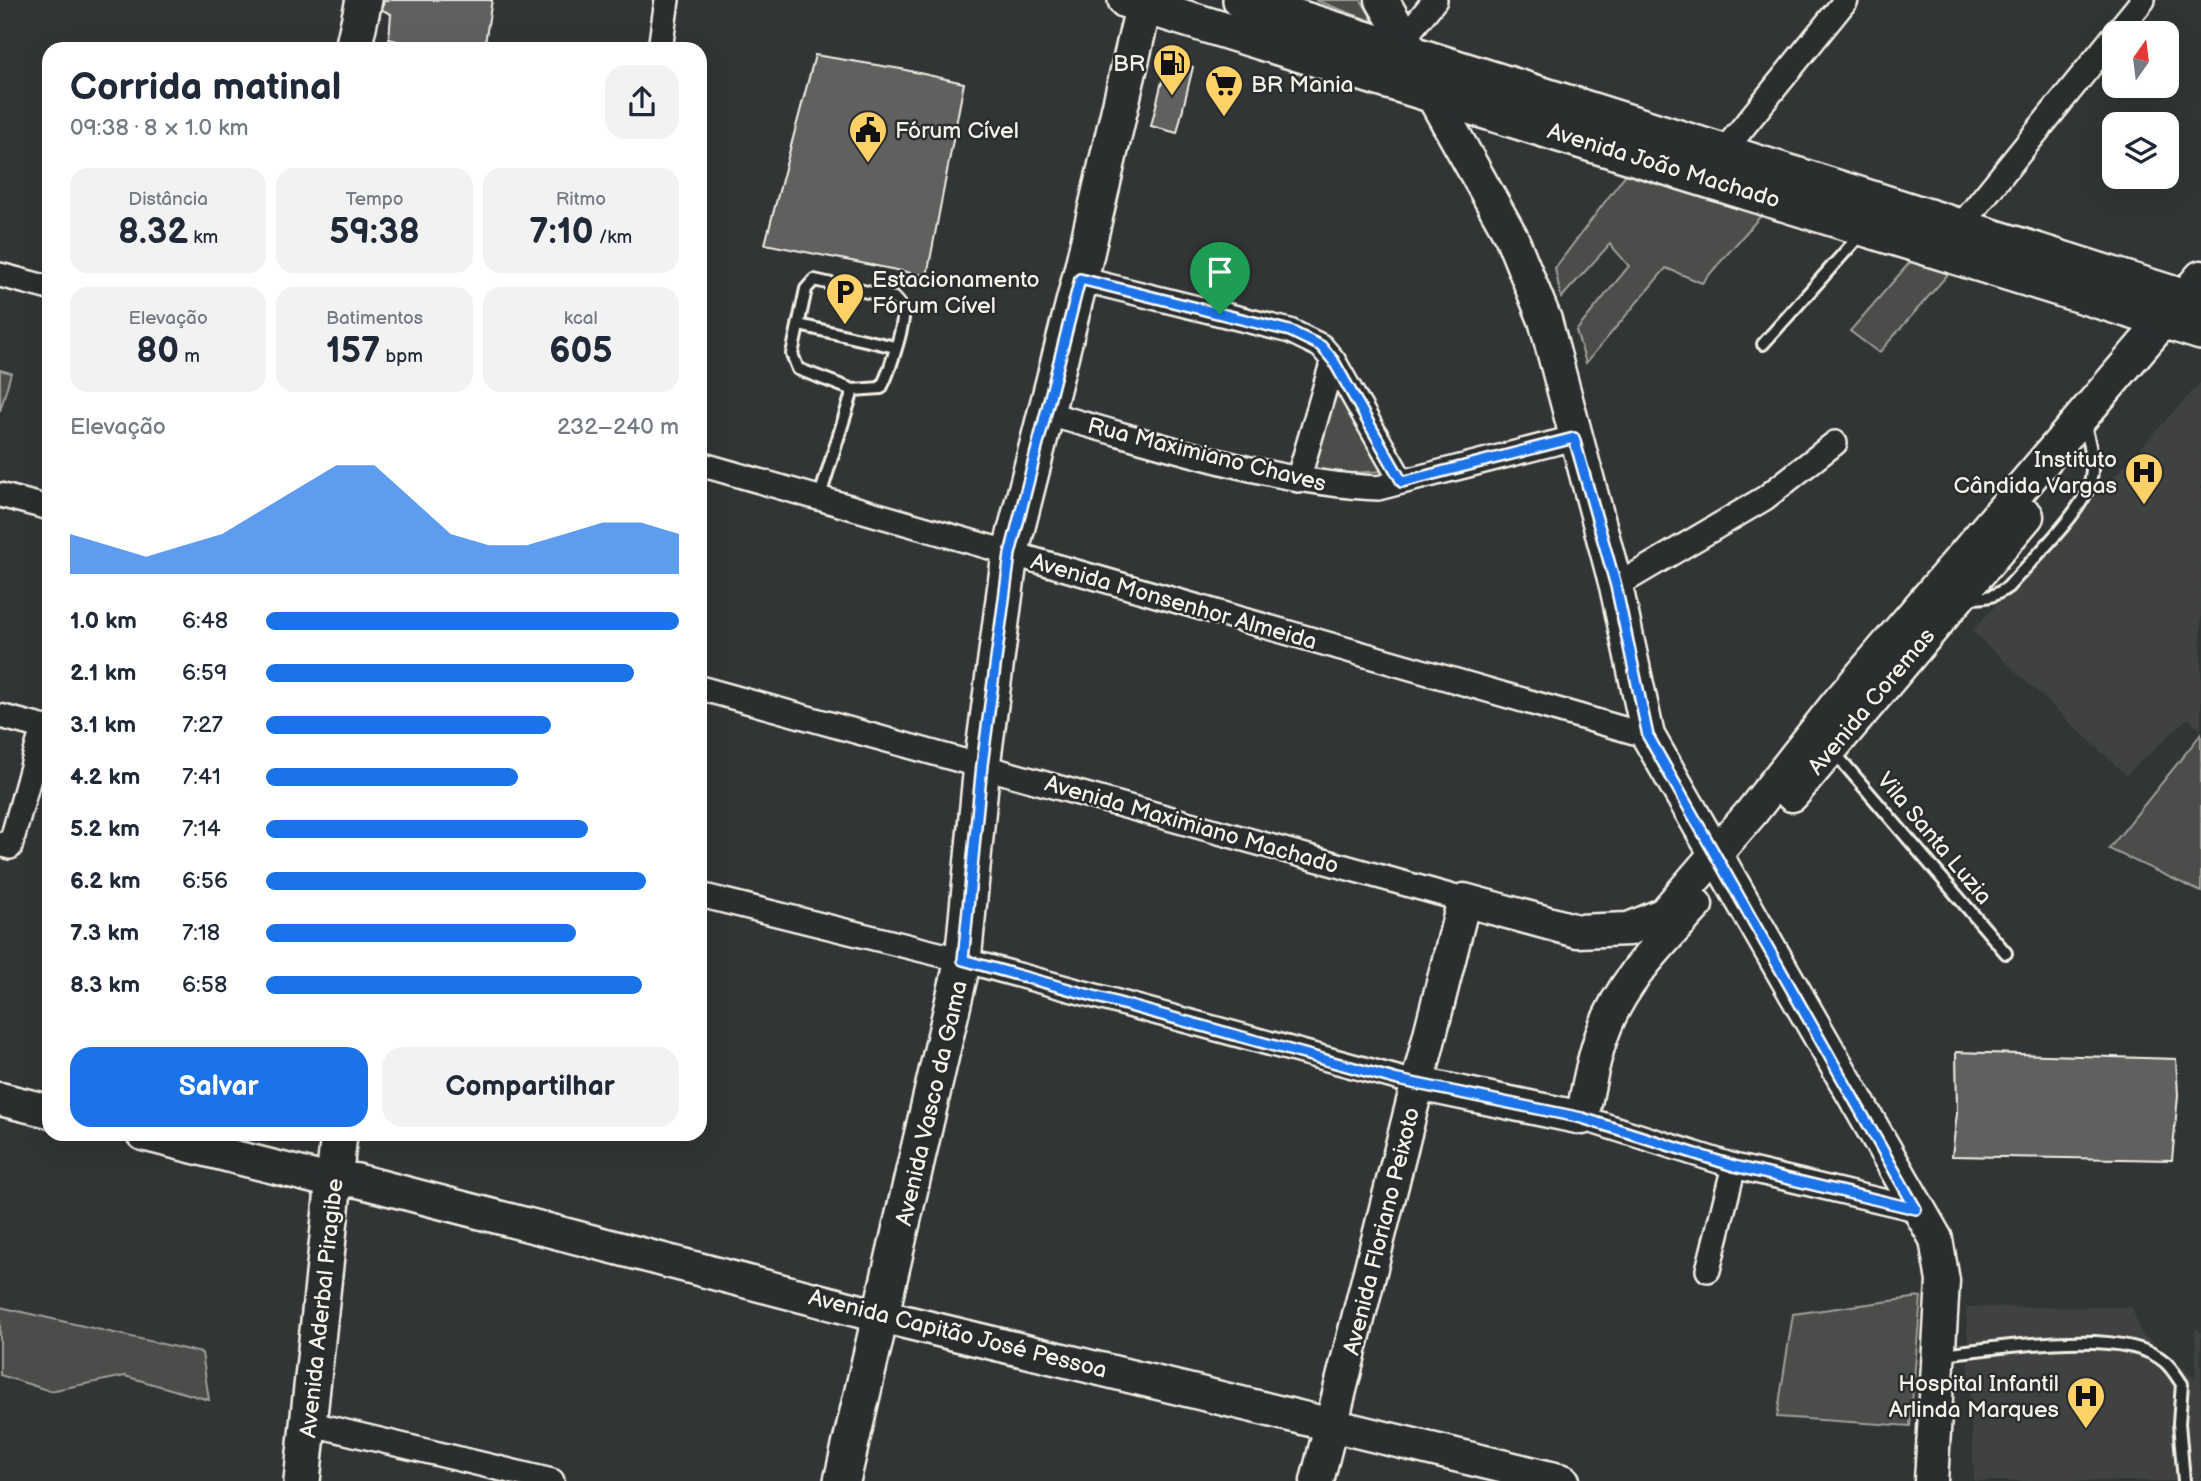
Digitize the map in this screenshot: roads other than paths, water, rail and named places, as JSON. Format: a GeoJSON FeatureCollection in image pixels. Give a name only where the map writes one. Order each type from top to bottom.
{"type":"FeatureCollection","features":[{"type":"Feature","properties":{"kind":"main road"},"geometry":{"type":"LineString","coordinates":[[355,42],[364,0]]}},
{"type":"Feature","properties":{"kind":"main road","name":"Avenida João Machado"},"geometry":{"type":"LineString","coordinates":[[1241,0],[1409,47],[1959,228],[2190,309]]}},
{"type":"Feature","properties":{"kind":"main road","name":"Avenida João Machado"},"geometry":{"type":"LineString","coordinates":[[1138,2],[1864,228],[2190,309]]}},
{"type":"Feature","properties":{"kind":"main road","name":"Avenida Vasco da Gama"},"geometry":{"type":"LineString","coordinates":[[842,1481],[963,960],[982,765],[1010,554],[1080,279],[1138,2]]}},
{"type":"Feature","properties":{"kind":"main road","name":"Avenida Aderbal Piragibe"},"geometry":{"type":"LineString","coordinates":[[302,1481],[341,1165]]}},
{"type":"Feature","properties":{"kind":"street"},"geometry":{"type":"LineString","coordinates":[[661,42],[667,0]]}},
{"type":"Feature","properties":{"kind":"street"},"geometry":{"type":"LineString","coordinates":[[1382,0],[1409,47]]}},
{"type":"Feature","properties":{"kind":"street"},"geometry":{"type":"LineString","coordinates":[[1409,47],[1435,0]]}},
{"type":"Feature","properties":{"kind":"street"},"geometry":{"type":"LineString","coordinates":[[1723,152],[1846,0]]}},
{"type":"Feature","properties":{"kind":"street"},"geometry":{"type":"LineString","coordinates":[[2126,21],[2143,0]]}},
{"type":"Feature","properties":{"kind":"street"},"geometry":{"type":"LineString","coordinates":[[1959,228],[2102,50]]}},
{"type":"Feature","properties":{"kind":"street"},"geometry":{"type":"LineString","coordinates":[[1431,93],[1511,236],[1545,320],[1574,438],[1616,586],[1648,736],[1916,1209],[1936,1239],[1943,1281],[1931,1481]]}},
{"type":"Feature","properties":{"kind":"street"},"geometry":{"type":"LineString","coordinates":[[0,275],[42,286]]}},
{"type":"Feature","properties":{"kind":"street"},"geometry":{"type":"LineString","coordinates":[[1080,279],[1290,331],[1321,346],[1333,360],[1402,482]]}},
{"type":"Feature","properties":{"kind":"street","name":"Avenida Coremas"},"geometry":{"type":"LineString","coordinates":[[1678,898],[1721,862],[1832,749],[1949,592],[2190,309]]}},
{"type":"Feature","properties":{"kind":"street"},"geometry":{"type":"LineString","coordinates":[[1298,480],[1333,360]]}},
{"type":"Feature","properties":{"kind":"street","name":"Rua Maximiano Chaves"},"geometry":{"type":"LineString","coordinates":[[1044,413],[1298,480],[1378,488],[1574,438]]}},
{"type":"Feature","properties":{"kind":"street"},"geometry":{"type":"LineString","coordinates":[[1616,586],[1765,498],[1835,443]]}},
{"type":"Feature","properties":{"kind":"street","name":"Avenida Monsenhor Almeida"},"geometry":{"type":"LineString","coordinates":[[707,466],[1648,736]]}},
{"type":"Feature","properties":{"kind":"street"},"geometry":{"type":"LineString","coordinates":[[0,495],[42,506]]}},
{"type":"Feature","properties":{"kind":"street","name":"Avenida Coremas"},"geometry":{"type":"LineString","coordinates":[[1582,1118],[1601,1035],[1614,1006],[1636,973],[1837,704],[1949,592]]}},
{"type":"Feature","properties":{"kind":"street","name":"Avenida Maximiano Machado"},"geometry":{"type":"LineString","coordinates":[[707,690],[1564,929],[1612,932],[1629,929],[1664,914],[1678,898]]}},
{"type":"Feature","properties":{"kind":"street"},"geometry":{"type":"LineString","coordinates":[[0,716],[42,727]]}},
{"type":"Feature","properties":{"kind":"street"},"geometry":{"type":"LineString","coordinates":[[0,844],[10,847],[42,741]]}},
{"type":"Feature","properties":{"kind":"street"},"geometry":{"type":"LineString","coordinates":[[707,897],[963,960],[1398,1080],[1582,1118],[1734,1166],[1916,1209]]}},
{"type":"Feature","properties":{"kind":"street","name":"Avenida Floriano Peixoto"},"geometry":{"type":"LineString","coordinates":[[1318,1481],[1464,900]]}},
{"type":"Feature","properties":{"kind":"street"},"geometry":{"type":"LineString","coordinates":[[0,1081],[42,1091]]}},
{"type":"Feature","properties":{"kind":"street"},"geometry":{"type":"LineString","coordinates":[[0,1098],[42,1109]]}},
{"type":"Feature","properties":{"kind":"street","name":"Avenida Capitão José Pessoa"},"geometry":{"type":"LineString","coordinates":[[188,1141],[341,1165]]}},
{"type":"Feature","properties":{"kind":"street","name":"Avenida Capitão José Pessoa"},"geometry":{"type":"LineString","coordinates":[[243,1141],[341,1165],[882,1316],[1563,1481]]}},
{"type":"Feature","properties":{"kind":"street"},"geometry":{"type":"LineString","coordinates":[[1708,1270],[1734,1166]]}},
{"type":"Feature","properties":{"kind":"street"},"geometry":{"type":"LineString","coordinates":[[308,1423],[552,1481]]}},
{"type":"Feature","properties":{"kind":"lane"},"geometry":{"type":"LineString","coordinates":[[1763,344],[1858,241],[1864,228]]}},
{"type":"Feature","properties":{"kind":"lane"},"geometry":{"type":"LineString","coordinates":[[814,280],[894,298],[904,314],[895,347],[881,388],[853,390],[798,369],[792,354],[808,283],[814,280]]}},
{"type":"Feature","properties":{"kind":"lane"},"geometry":{"type":"LineString","coordinates":[[799,325],[895,347]]}},
{"type":"Feature","properties":{"kind":"lane"},"geometry":{"type":"LineString","coordinates":[[819,499],[853,390]]}},
{"type":"Feature","properties":{"kind":"lane","name":"Vila Santa Luzia"},"geometry":{"type":"LineString","coordinates":[[1832,749],[2006,953]]}},
{"type":"Feature","properties":{"kind":"lane"},"geometry":{"type":"LineString","coordinates":[[1938,1354],[2098,1340],[2143,1350],[2165,1362],[2182,1384],[2179,1423],[2185,1481]]}},
{"type":"Feature","properties":{"kind":"place","name":"BR"},"geometry":{"type":"Point","coordinates":[1172,97]}},
{"type":"Feature","properties":{"kind":"place","name":"BR Mania"},"geometry":{"type":"Point","coordinates":[1224,118]}},
{"type":"Feature","properties":{"kind":"place","name":"Fórum Cível"},"geometry":{"type":"Point","coordinates":[868,164]}},
{"type":"Feature","properties":{"kind":"place","name":"Estacionamento Fórum Cível"},"geometry":{"type":"Point","coordinates":[845,326]}},
{"type":"Feature","properties":{"kind":"place","name":"Instituto Cândida Vargas"},"geometry":{"type":"Point","coordinates":[2144,506]}},
{"type":"Feature","properties":{"kind":"place","name":"Hospital Infantil Arlinda Marques"},"geometry":{"type":"Point","coordinates":[2086,1430]}}]}
